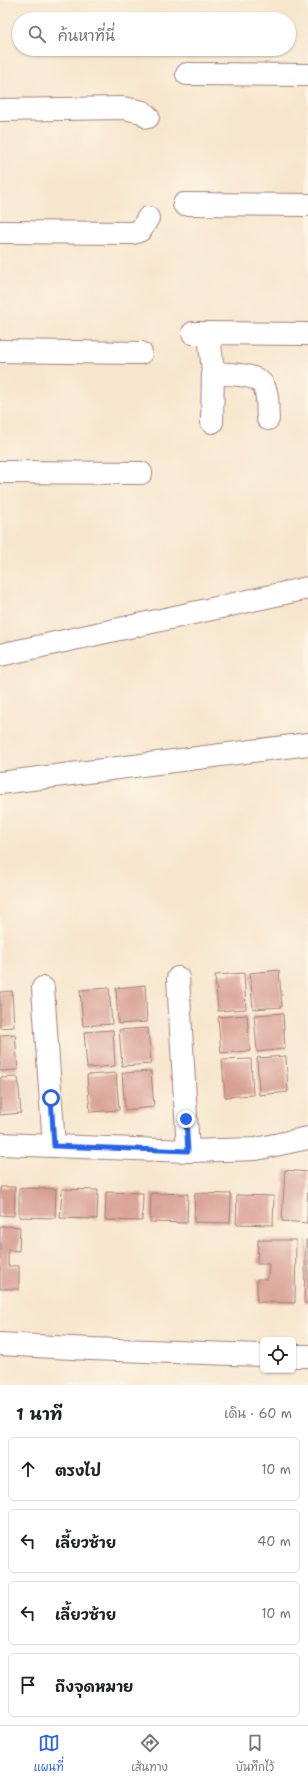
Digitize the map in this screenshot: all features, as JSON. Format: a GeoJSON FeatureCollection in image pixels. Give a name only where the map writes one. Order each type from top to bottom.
{"type":"FeatureCollection","features":[{"type":"Feature","properties":{"kind":"street"},"geometry":{"type":"LineString","coordinates":[[187,74],[308,75]]}},
{"type":"Feature","properties":{"kind":"street"},"geometry":{"type":"LineString","coordinates":[[0,110],[123,108],[142,112],[148,117]]}},
{"type":"Feature","properties":{"kind":"street"},"geometry":{"type":"LineString","coordinates":[[184,204],[308,205]]}},
{"type":"Feature","properties":{"kind":"street"},"geometry":{"type":"LineString","coordinates":[[0,232],[134,233],[141,230],[148,218]]}},
{"type":"Feature","properties":{"kind":"street"},"geometry":{"type":"LineString","coordinates":[[212,422],[213,373],[201,333],[308,334]]}},
{"type":"Feature","properties":{"kind":"street"},"geometry":{"type":"LineString","coordinates":[[0,351],[141,353]]}},
{"type":"Feature","properties":{"kind":"street"},"geometry":{"type":"LineString","coordinates":[[213,373],[252,377],[263,384],[266,393],[268,419]]}},
{"type":"Feature","properties":{"kind":"street"},"geometry":{"type":"LineString","coordinates":[[0,472],[141,473]]}},
{"type":"Feature","properties":{"kind":"street"},"geometry":{"type":"LineString","coordinates":[[0,654],[308,588]]}},
{"type":"Feature","properties":{"kind":"street"},"geometry":{"type":"LineString","coordinates":[[0,783],[308,744]]}},
{"type":"Feature","properties":{"kind":"street"},"geometry":{"type":"LineString","coordinates":[[178,978],[188,1151]]}},
{"type":"Feature","properties":{"kind":"street"},"geometry":{"type":"LineString","coordinates":[[43,988],[54,1146]]}},
{"type":"Feature","properties":{"kind":"street"},"geometry":{"type":"LineString","coordinates":[[0,1144],[188,1151],[256,1149],[308,1138]]}},
{"type":"Feature","properties":{"kind":"street"},"geometry":{"type":"LineString","coordinates":[[0,1344],[90,1349],[260,1355]]}},
{"type":"Feature","properties":{"kind":"street"},"geometry":{"type":"LineString","coordinates":[[296,1356],[308,1356]]}},
{"type":"Feature","properties":{"kind":"building"},"geometry":{"type":"Polygon","coordinates":[[[279,970],[282,1007],[253,1009],[250,973],[279,970]]]}},
{"type":"Feature","properties":{"kind":"building"},"geometry":{"type":"Polygon","coordinates":[[[244,973],[246,1009],[218,1011],[215,975],[244,973]]]}},
{"type":"Feature","properties":{"kind":"building"},"geometry":{"type":"Polygon","coordinates":[[[145,985],[147,1022],[118,1024],[116,988],[145,985]]]}},
{"type":"Feature","properties":{"kind":"building"},"geometry":{"type":"Polygon","coordinates":[[[109,988],[112,1024],[83,1026],[80,990],[109,988]]]}},
{"type":"Feature","properties":{"kind":"building"},"geometry":{"type":"Polygon","coordinates":[[[12,991],[14,1027],[0,1028],[0,992],[12,991]]]}},
{"type":"Feature","properties":{"kind":"building"},"geometry":{"type":"Polygon","coordinates":[[[283,1013],[285,1049],[257,1052],[254,1015],[283,1013]]]}},
{"type":"Feature","properties":{"kind":"building"},"geometry":{"type":"Polygon","coordinates":[[[247,1015],[250,1051],[221,1053],[218,1017],[247,1015]]]}},
{"type":"Feature","properties":{"kind":"building"},"geometry":{"type":"Polygon","coordinates":[[[148,1028],[151,1064],[122,1066],[119,1030],[148,1028]]]}},
{"type":"Feature","properties":{"kind":"building"},"geometry":{"type":"Polygon","coordinates":[[[113,1030],[115,1066],[87,1068],[84,1032],[113,1030]]]}},
{"type":"Feature","properties":{"kind":"building"},"geometry":{"type":"Polygon","coordinates":[[[15,1034],[18,1070],[0,1071],[0,1035],[15,1034]]]}},
{"type":"Feature","properties":{"kind":"building"},"geometry":{"type":"Polygon","coordinates":[[[286,1056],[288,1092],[259,1095],[257,1058],[286,1056]]]}},
{"type":"Feature","properties":{"kind":"building"},"geometry":{"type":"Polygon","coordinates":[[[251,1059],[253,1095],[225,1097],[222,1060],[251,1059]]]}},
{"type":"Feature","properties":{"kind":"building"},"geometry":{"type":"Polygon","coordinates":[[[151,1071],[154,1107],[125,1110],[122,1073],[151,1071]]]}},
{"type":"Feature","properties":{"kind":"building"},"geometry":{"type":"Polygon","coordinates":[[[116,1073],[119,1110],[90,1112],[87,1075],[116,1073]]]}},
{"type":"Feature","properties":{"kind":"building"},"geometry":{"type":"Polygon","coordinates":[[[18,1077],[21,1113],[0,1115],[0,1078],[18,1077]]]}},
{"type":"Feature","properties":{"kind":"building"},"geometry":{"type":"Polygon","coordinates":[[[285,1170],[308,1172],[307,1223],[282,1221],[285,1170]]]}},
{"type":"Feature","properties":{"kind":"building"},"geometry":{"type":"Polygon","coordinates":[[[0,1187],[15,1187],[14,1216],[0,1215],[0,1187]]]}},
{"type":"Feature","properties":{"kind":"building"},"geometry":{"type":"Polygon","coordinates":[[[19,1188],[56,1189],[55,1218],[19,1217],[19,1188]]]}},
{"type":"Feature","properties":{"kind":"building"},"geometry":{"type":"Polygon","coordinates":[[[62,1189],[98,1190],[97,1219],[60,1218],[62,1189]]]}},
{"type":"Feature","properties":{"kind":"building"},"geometry":{"type":"Polygon","coordinates":[[[106,1192],[143,1193],[142,1221],[105,1220],[106,1192]]]}},
{"type":"Feature","properties":{"kind":"building"},"geometry":{"type":"Polygon","coordinates":[[[151,1193],[188,1194],[187,1223],[150,1222],[151,1193]]]}},
{"type":"Feature","properties":{"kind":"building"},"geometry":{"type":"Polygon","coordinates":[[[195,1193],[231,1194],[230,1223],[194,1222],[195,1193]]]}},
{"type":"Feature","properties":{"kind":"building"},"geometry":{"type":"Polygon","coordinates":[[[237,1195],[274,1196],[273,1225],[236,1224],[237,1195]]]}},
{"type":"Feature","properties":{"kind":"building"},"geometry":{"type":"Polygon","coordinates":[[[0,1226],[20,1227],[19,1251],[8,1250],[8,1266],[19,1266],[19,1289],[0,1289],[0,1226]]]}},
{"type":"Feature","properties":{"kind":"building"},"geometry":{"type":"Polygon","coordinates":[[[258,1240],[296,1240],[295,1303],[257,1302],[257,1279],[268,1279],[269,1264],[257,1264],[258,1240]]]}},
{"type":"Feature","properties":{"kind":"building"},"geometry":{"type":"Polygon","coordinates":[[[306,1240],[308,1240],[308,1303],[304,1303],[306,1240]]]}},
{"type":"Feature","properties":{"kind":"route"},"geometry":{"type":"LineString","coordinates":[[51,1098],[54,1146],[188,1151],[186,1119]]}}]}
